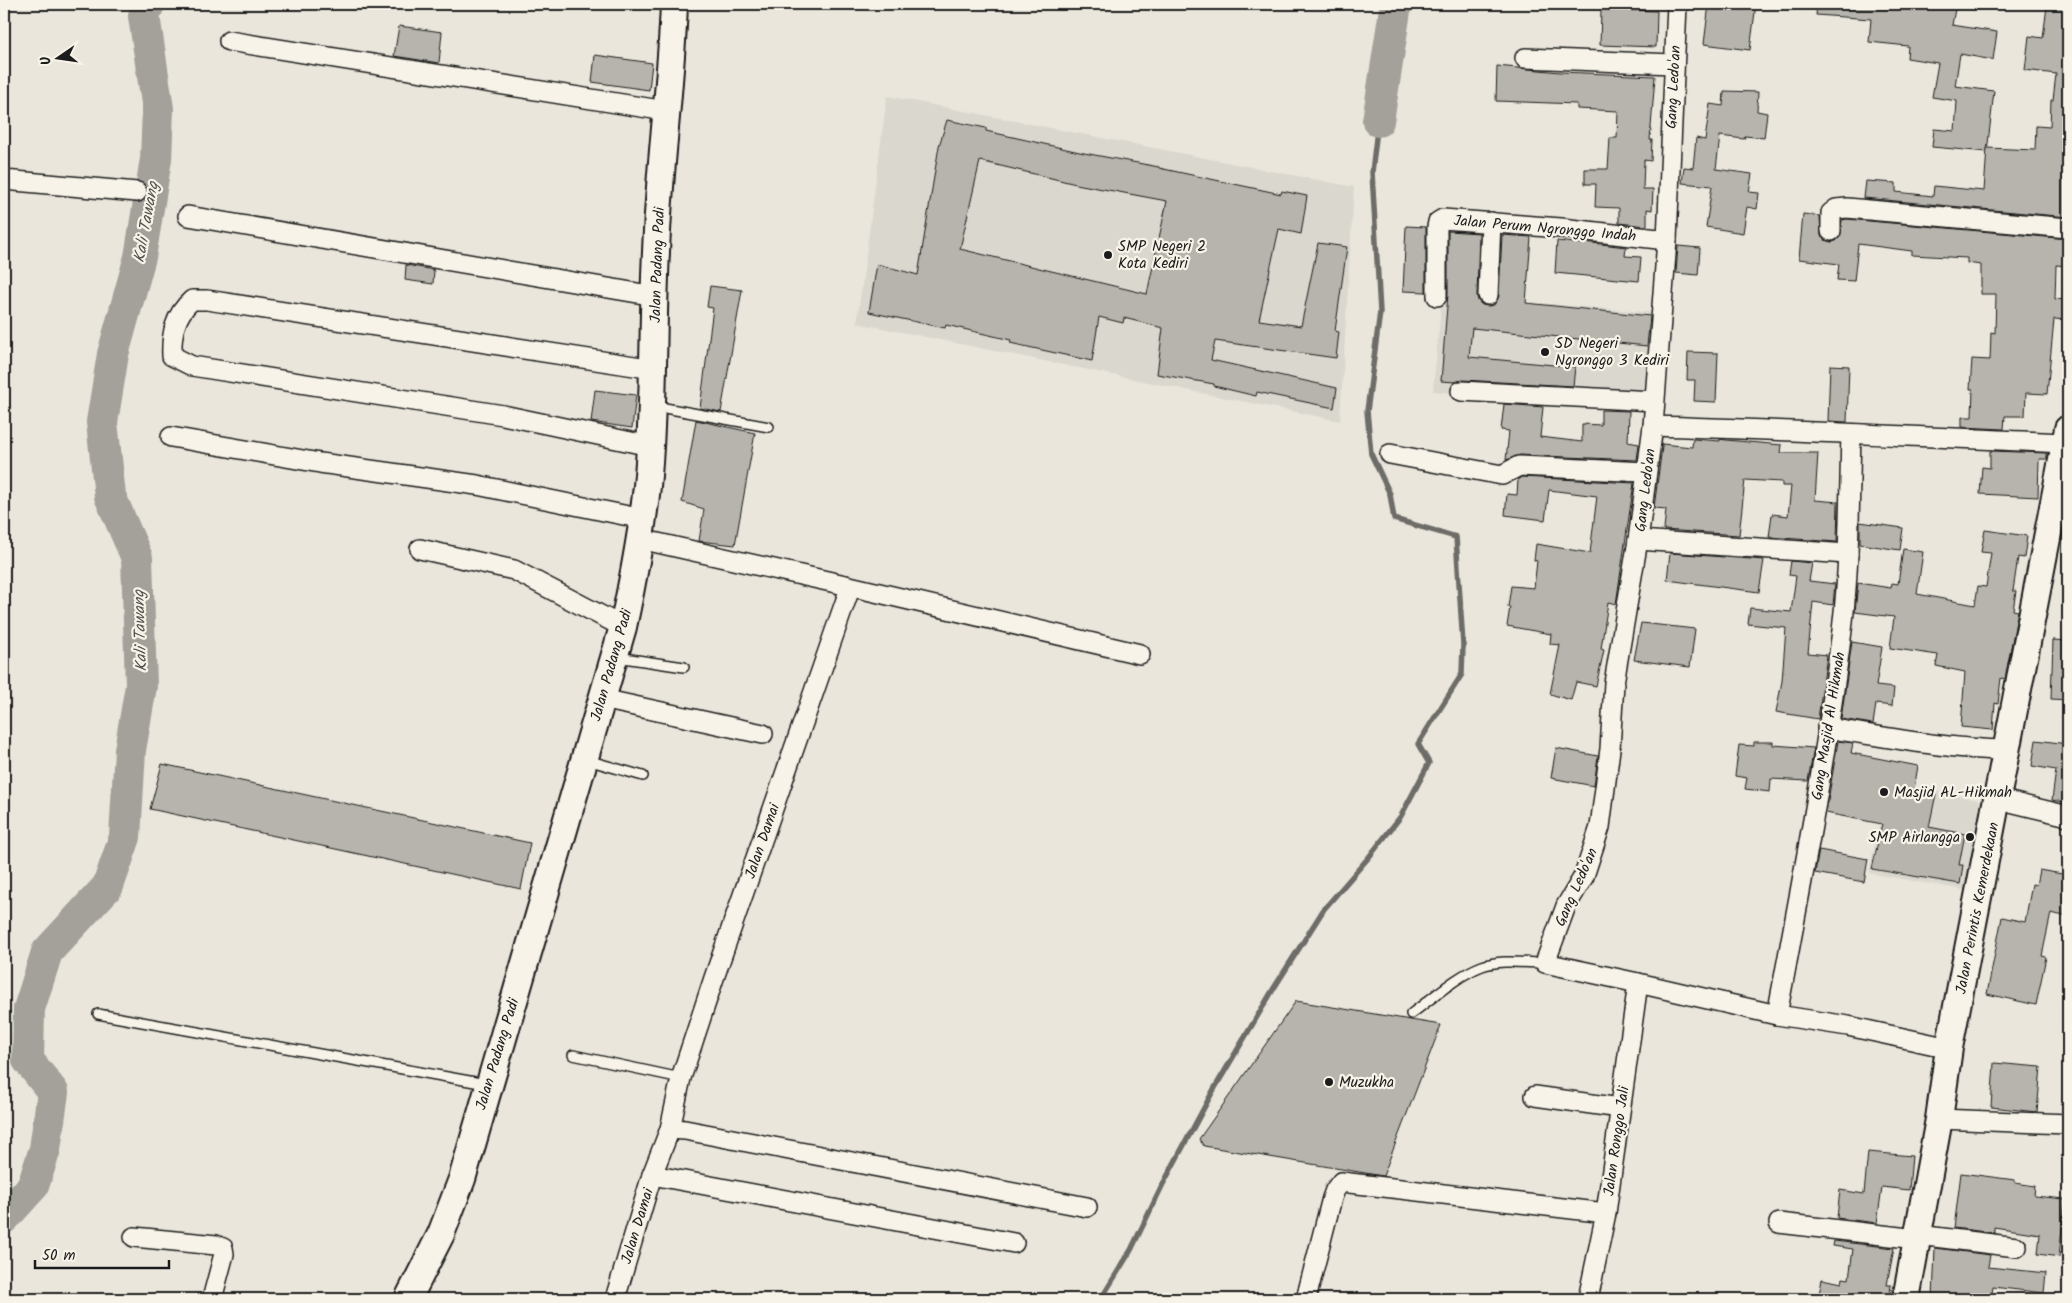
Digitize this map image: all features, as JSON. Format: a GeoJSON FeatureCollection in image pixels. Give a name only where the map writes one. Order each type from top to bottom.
{"type":"FeatureCollection","features":[{"type":"Feature","properties":{"kind":"main road","name":"Jalan Padang Padi"},"geometry":{"type":"LineString","coordinates":[[408,1299],[454,1204],[623,627],[642,529],[650,446],[654,369],[656,251],[674,4]]}},
{"type":"Feature","properties":{"kind":"main road","name":"Jalan Perintis Kemerdekaan"},"geometry":{"type":"LineString","coordinates":[[1906,1299],[1939,1119],[1949,1048],[2067,436]]}},
{"type":"Feature","properties":{"kind":"street","name":"Gang Ledo'an"},"geometry":{"type":"LineString","coordinates":[[1545,964],[1566,906],[1584,876],[1600,827],[1610,749],[1614,683],[1638,540],[1646,472],[1654,426],[1654,400],[1667,240],[1677,4]]}},
{"type":"Feature","properties":{"kind":"street"},"geometry":{"type":"LineString","coordinates":[[228,41],[666,111]]}},
{"type":"Feature","properties":{"kind":"street"},"geometry":{"type":"LineString","coordinates":[[1525,58],[1673,64]]}},
{"type":"Feature","properties":{"kind":"street"},"geometry":{"type":"LineString","coordinates":[[4,180],[137,192]]}},
{"type":"Feature","properties":{"kind":"street"},"geometry":{"type":"LineString","coordinates":[[1831,231],[1831,213],[1836,209],[1847,208],[2068,228]]}},
{"type":"Feature","properties":{"kind":"street"},"geometry":{"type":"LineString","coordinates":[[188,216],[655,296]]}},
{"type":"Feature","properties":{"kind":"street","name":"Jalan Perum Ngronggo Indah"},"geometry":{"type":"LineString","coordinates":[[1436,296],[1438,222],[1448,219],[1667,240]]}},
{"type":"Feature","properties":{"kind":"street"},"geometry":{"type":"LineString","coordinates":[[1488,294],[1491,222]]}},
{"type":"Feature","properties":{"kind":"street"},"geometry":{"type":"LineString","coordinates":[[650,446],[503,415],[192,366],[172,356],[171,343],[179,313],[192,300],[207,300],[654,369]]}},
{"type":"Feature","properties":{"kind":"street"},"geometry":{"type":"LineString","coordinates":[[1461,392],[1654,400]]}},
{"type":"Feature","properties":{"kind":"street"},"geometry":{"type":"LineString","coordinates":[[1654,426],[1809,430],[1851,434],[2067,436]]}},
{"type":"Feature","properties":{"kind":"street","name":"Gang Masjid Al Hikmah"},"geometry":{"type":"LineString","coordinates":[[1777,1015],[1841,645],[1848,554],[1851,434]]}},
{"type":"Feature","properties":{"kind":"street"},"geometry":{"type":"LineString","coordinates":[[171,437],[320,463],[477,485],[845,585],[1140,654]]}},
{"type":"Feature","properties":{"kind":"street"},"geometry":{"type":"LineString","coordinates":[[1390,454],[1502,475],[1519,466],[1646,472]]}},
{"type":"Feature","properties":{"kind":"street"},"geometry":{"type":"LineString","coordinates":[[1638,540],[1848,554]]}},
{"type":"Feature","properties":{"kind":"street"},"geometry":{"type":"LineString","coordinates":[[420,549],[514,570],[623,627]]}},
{"type":"Feature","properties":{"kind":"street","name":"Jalan Damai"},"geometry":{"type":"LineString","coordinates":[[615,1299],[652,1175],[670,1129],[681,1078],[714,978],[847,600],[849,591],[845,585]]}},
{"type":"Feature","properties":{"kind":"street"},"geometry":{"type":"LineString","coordinates":[[602,699],[763,734]]}},
{"type":"Feature","properties":{"kind":"street"},"geometry":{"type":"LineString","coordinates":[[1827,728],[1984,750],[2005,750]]}},
{"type":"Feature","properties":{"kind":"street"},"geometry":{"type":"LineString","coordinates":[[1998,798],[2068,816]]}},
{"type":"Feature","properties":{"kind":"street"},"geometry":{"type":"LineString","coordinates":[[1545,964],[1777,1015],[1848,1026],[1949,1048]]}},
{"type":"Feature","properties":{"kind":"street","name":"Jalan Ronggo Jali"},"geometry":{"type":"LineString","coordinates":[[1588,1299],[1606,1213],[1638,983]]}},
{"type":"Feature","properties":{"kind":"street"},"geometry":{"type":"LineString","coordinates":[[1534,1096],[1620,1108]]}},
{"type":"Feature","properties":{"kind":"street"},"geometry":{"type":"LineString","coordinates":[[1939,1119],[2068,1124]]}},
{"type":"Feature","properties":{"kind":"street"},"geometry":{"type":"LineString","coordinates":[[670,1129],[685,1130],[1087,1207]]}},
{"type":"Feature","properties":{"kind":"street"},"geometry":{"type":"LineString","coordinates":[[652,1175],[1014,1243]]}},
{"type":"Feature","properties":{"kind":"street"},"geometry":{"type":"LineString","coordinates":[[1306,1299],[1332,1198],[1341,1182],[1606,1213]]}},
{"type":"Feature","properties":{"kind":"street"},"geometry":{"type":"LineString","coordinates":[[1779,1223],[2017,1247]]}},
{"type":"Feature","properties":{"kind":"street"},"geometry":{"type":"LineString","coordinates":[[134,1237],[216,1244],[223,1248],[224,1254],[212,1299]]}},
{"type":"Feature","properties":{"kind":"lane"},"geometry":{"type":"LineString","coordinates":[[652,406],[769,428]]}},
{"type":"Feature","properties":{"kind":"lane"},"geometry":{"type":"LineString","coordinates":[[614,657],[684,667]]}},
{"type":"Feature","properties":{"kind":"lane"},"geometry":{"type":"LineString","coordinates":[[584,760],[643,776]]}},
{"type":"Feature","properties":{"kind":"lane"},"geometry":{"type":"LineString","coordinates":[[1411,1014],[1458,979],[1483,966],[1502,963],[1545,964]]}},
{"type":"Feature","properties":{"kind":"lane"},"geometry":{"type":"LineString","coordinates":[[98,1014],[488,1084]]}},
{"type":"Feature","properties":{"kind":"lane"},"geometry":{"type":"LineString","coordinates":[[573,1055],[681,1078]]}},
{"type":"Feature","properties":{"kind":"shaded area","name":"SMP Negeri 2 Kota Kediri"},"geometry":{"type":"Polygon","coordinates":[[[887,96],[1354,187],[1340,421],[857,323],[887,96]]]}},
{"type":"Feature","properties":{"kind":"shaded area","name":"SD Negeri Ngronggo 3 Kediri"},"geometry":{"type":"Polygon","coordinates":[[[1442,295],[1657,313],[1650,402],[1595,398],[1584,408],[1433,391],[1442,295]]]}},
{"type":"Feature","properties":{"kind":"shaded area","name":"SMP Airlangga"},"geometry":{"type":"Polygon","coordinates":[[[1917,787],[1983,801],[1964,890],[1869,873],[1879,825],[1908,830],[1917,787]],[[1930,827],[1927,846],[1962,853],[1965,834],[1930,827]],[[1875,851],[1872,869],[1959,884],[1962,865],[1875,851]]]}},
{"type":"Feature","properties":{"kind":"building"},"geometry":{"type":"Polygon","coordinates":[[[1709,4],[1756,4],[1750,50],[1704,44],[1709,4]]]}},
{"type":"Feature","properties":{"kind":"building"},"geometry":{"type":"Polygon","coordinates":[[[1817,4],[1956,4],[1952,25],[1997,32],[1993,60],[1960,54],[1955,86],[1994,91],[1987,152],[1932,147],[1934,129],[1955,131],[1957,101],[1932,97],[1938,63],[1907,58],[1908,46],[1869,42],[1871,19],[1816,15],[1817,4]]]}},
{"type":"Feature","properties":{"kind":"building"},"geometry":{"type":"Polygon","coordinates":[[[2047,6],[2068,8],[2068,217],[1864,198],[1866,181],[1896,183],[1896,192],[1933,196],[1934,186],[1984,191],[1987,148],[2035,150],[2036,126],[2050,127],[2051,100],[2053,100],[2056,74],[2025,70],[2029,36],[2043,38],[2047,6]]]}},
{"type":"Feature","properties":{"kind":"building"},"geometry":{"type":"Polygon","coordinates":[[[1601,9],[1657,11],[1656,47],[1600,45],[1601,9]]]}},
{"type":"Feature","properties":{"kind":"building"},"geometry":{"type":"Polygon","coordinates":[[[399,26],[442,32],[439,63],[394,56],[399,26]]]}},
{"type":"Feature","properties":{"kind":"building"},"geometry":{"type":"Polygon","coordinates":[[[595,55],[652,63],[649,90],[592,82],[595,55]]]}},
{"type":"Feature","properties":{"kind":"building"},"geometry":{"type":"Polygon","coordinates":[[[1497,66],[1560,72],[1655,76],[1650,140],[1652,140],[1651,161],[1644,160],[1643,189],[1653,189],[1652,210],[1647,209],[1647,226],[1619,223],[1619,208],[1595,207],[1596,184],[1585,184],[1585,169],[1608,169],[1610,138],[1617,138],[1618,111],[1577,109],[1577,104],[1496,101],[1497,66]]]}},
{"type":"Feature","properties":{"kind":"building"},"geometry":{"type":"Polygon","coordinates":[[[1724,91],[1758,92],[1757,111],[1767,113],[1764,138],[1745,136],[1744,139],[1720,136],[1716,169],[1752,174],[1749,192],[1759,193],[1757,209],[1747,207],[1743,233],[1706,227],[1712,186],[1682,183],[1684,167],[1693,168],[1696,138],[1705,140],[1710,104],[1723,106],[1724,91]]]}},
{"type":"Feature","properties":{"kind":"building"},"geometry":{"type":"Polygon","coordinates":[[[947,120],[986,128],[986,131],[1084,153],[1159,167],[1281,194],[1282,191],[1307,196],[1301,234],[1279,229],[1259,320],[1301,326],[1318,243],[1347,247],[1335,331],[1339,332],[1336,358],[1215,341],[1211,360],[1337,388],[1334,408],[1257,392],[1256,396],[1214,386],[1214,384],[1157,374],[1163,328],[1124,318],[1123,323],[1099,317],[1092,361],[1010,343],[1011,340],[946,325],[945,328],[869,312],[877,264],[918,275],[939,146],[947,120]],[[980,161],[960,249],[1147,294],[1167,201],[1076,184],[980,161]]]}},
{"type":"Feature","properties":{"kind":"building"},"geometry":{"type":"Polygon","coordinates":[[[1803,214],[1820,216],[1821,236],[1831,242],[1836,241],[1840,237],[1842,220],[1847,219],[2068,239],[2068,266],[2056,265],[2055,299],[2068,300],[2068,320],[2054,319],[2047,394],[2026,393],[2025,416],[2005,416],[2004,429],[1962,427],[1962,417],[1972,417],[1973,389],[1970,389],[1972,359],[1990,360],[1991,332],[1995,333],[1996,294],[1981,294],[1981,265],[1967,263],[1967,258],[1912,255],[1912,251],[1858,244],[1854,281],[1837,280],[1839,264],[1799,259],[1803,214]]]}},
{"type":"Feature","properties":{"kind":"building"},"geometry":{"type":"Polygon","coordinates":[[[1406,226],[1426,227],[1426,292],[1403,291],[1406,226]]]}},
{"type":"Feature","properties":{"kind":"building"},"geometry":{"type":"Polygon","coordinates":[[[1448,231],[1479,233],[1477,295],[1478,301],[1482,305],[1494,305],[1499,296],[1502,235],[1531,237],[1526,303],[1650,316],[1647,346],[1472,328],[1469,357],[1575,367],[1573,386],[1462,380],[1455,382],[1441,381],[1448,294],[1448,231]]]}},
{"type":"Feature","properties":{"kind":"building"},"geometry":{"type":"Polygon","coordinates":[[[1557,241],[1626,247],[1625,256],[1641,257],[1639,281],[1555,273],[1557,241]]]}},
{"type":"Feature","properties":{"kind":"building"},"geometry":{"type":"Polygon","coordinates":[[[1678,246],[1700,248],[1698,275],[1676,273],[1678,246]]]}},
{"type":"Feature","properties":{"kind":"building"},"geometry":{"type":"Polygon","coordinates":[[[406,265],[434,270],[433,284],[405,280],[406,265]]]}},
{"type":"Feature","properties":{"kind":"building"},"geometry":{"type":"Polygon","coordinates":[[[710,286],[742,290],[721,412],[700,408],[713,308],[707,307],[710,286]]]}},
{"type":"Feature","properties":{"kind":"building"},"geometry":{"type":"Polygon","coordinates":[[[1688,352],[1718,353],[1716,402],[1694,401],[1695,380],[1687,380],[1688,352]]]}},
{"type":"Feature","properties":{"kind":"building"},"geometry":{"type":"Polygon","coordinates":[[[1830,365],[1849,366],[1847,422],[1828,421],[1830,365]]]}},
{"type":"Feature","properties":{"kind":"building"},"geometry":{"type":"Polygon","coordinates":[[[595,390],[636,395],[632,428],[591,422],[595,390]]]}},
{"type":"Feature","properties":{"kind":"building"},"geometry":{"type":"Polygon","coordinates":[[[1504,404],[1543,407],[1540,437],[1582,442],[1582,424],[1601,425],[1601,410],[1629,411],[1628,442],[1639,444],[1637,460],[1520,455],[1506,460],[1509,431],[1501,430],[1504,404]]]}},
{"type":"Feature","properties":{"kind":"building"},"geometry":{"type":"Polygon","coordinates":[[[696,420],[755,433],[735,545],[699,541],[704,509],[682,502],[696,420]]]}},
{"type":"Feature","properties":{"kind":"building"},"geometry":{"type":"Polygon","coordinates":[[[1693,439],[1720,441],[1720,439],[1782,445],[1781,453],[1818,453],[1815,500],[1838,502],[1837,542],[1769,537],[1772,514],[1788,516],[1791,486],[1782,486],[1782,482],[1745,480],[1739,535],[1664,530],[1666,509],[1654,508],[1662,444],[1692,447],[1693,439]]]}},
{"type":"Feature","properties":{"kind":"building"},"geometry":{"type":"Polygon","coordinates":[[[1990,451],[2047,453],[2047,459],[2039,459],[2038,497],[1980,494],[1982,467],[1990,468],[1990,451]]]}},
{"type":"Feature","properties":{"kind":"building"},"geometry":{"type":"Polygon","coordinates":[[[1522,477],[1634,483],[1616,604],[1608,602],[1601,649],[1604,650],[1596,686],[1576,682],[1571,700],[1550,694],[1560,645],[1550,644],[1551,634],[1507,626],[1510,607],[1508,607],[1511,586],[1534,588],[1537,561],[1534,560],[1536,544],[1590,553],[1597,496],[1549,490],[1545,520],[1505,515],[1507,494],[1517,495],[1518,479],[1522,477]]]}},
{"type":"Feature","properties":{"kind":"building"},"geometry":{"type":"Polygon","coordinates":[[[1860,522],[1903,528],[1900,550],[1860,544],[1860,522]]]}},
{"type":"Feature","properties":{"kind":"building"},"geometry":{"type":"Polygon","coordinates":[[[1985,530],[2027,536],[2024,558],[2018,557],[2013,591],[2016,591],[2013,610],[2018,611],[2005,679],[2001,678],[1998,704],[1995,703],[1993,730],[1961,727],[1965,672],[1936,666],[1938,655],[1890,648],[1894,617],[1855,612],[1858,583],[1891,588],[1892,583],[1898,584],[1903,549],[1923,552],[1917,594],[1975,605],[1978,586],[1986,587],[1991,553],[1981,552],[1985,530]]]}},
{"type":"Feature","properties":{"kind":"building"},"geometry":{"type":"Polygon","coordinates":[[[1670,553],[1764,560],[1759,592],[1667,580],[1670,553]]]}},
{"type":"Feature","properties":{"kind":"building"},"geometry":{"type":"Polygon","coordinates":[[[1791,561],[1812,563],[1809,581],[1835,584],[1833,605],[1813,602],[1808,653],[1827,655],[1818,719],[1776,712],[1782,681],[1786,628],[1748,624],[1750,608],[1791,612],[1796,576],[1789,575],[1791,561]]]}},
{"type":"Feature","properties":{"kind":"building"},"geometry":{"type":"Polygon","coordinates":[[[1641,623],[1695,629],[1690,667],[1634,660],[1641,623]]]}},
{"type":"Feature","properties":{"kind":"building"},"geometry":{"type":"Polygon","coordinates":[[[2053,640],[2068,641],[2068,700],[2051,699],[2053,640]]]}},
{"type":"Feature","properties":{"kind":"building"},"geometry":{"type":"Polygon","coordinates":[[[1852,642],[1882,647],[1876,686],[1894,688],[1892,706],[1876,704],[1873,724],[1841,719],[1852,642]]]}},
{"type":"Feature","properties":{"kind":"building"},"geometry":{"type":"Polygon","coordinates":[[[2036,740],[2068,744],[2068,803],[2052,800],[2056,770],[2032,766],[2036,740]]]}},
{"type":"Feature","properties":{"kind":"building"},"geometry":{"type":"Polygon","coordinates":[[[1838,741],[1853,743],[1851,753],[1918,766],[1914,789],[1936,794],[1929,827],[1965,834],[1959,865],[1963,865],[1960,884],[1872,869],[1882,824],[1826,813],[1838,741]]]}},
{"type":"Feature","properties":{"kind":"building"},"geometry":{"type":"Polygon","coordinates":[[[1754,742],[1773,742],[1773,745],[1814,748],[1808,781],[1771,779],[1770,792],[1745,789],[1747,778],[1735,776],[1739,745],[1754,746],[1754,742]]]}},
{"type":"Feature","properties":{"kind":"building"},"geometry":{"type":"Polygon","coordinates":[[[1556,748],[1598,756],[1594,786],[1551,778],[1556,748]]]}},
{"type":"Feature","properties":{"kind":"building"},"geometry":{"type":"Polygon","coordinates":[[[162,764],[530,843],[521,889],[150,809],[162,764]]]}},
{"type":"Feature","properties":{"kind":"building"},"geometry":{"type":"Polygon","coordinates":[[[1819,850],[1868,859],[1864,882],[1815,873],[1819,850]]]}},
{"type":"Feature","properties":{"kind":"building"},"geometry":{"type":"Polygon","coordinates":[[[2039,870],[2068,875],[2068,917],[2051,913],[2042,956],[2046,957],[2036,1005],[1987,994],[2002,917],[2025,922],[2032,884],[2036,885],[2039,870]]]}},
{"type":"Feature","properties":{"kind":"building","name":"Muzukha"},"geometry":{"type":"Polygon","coordinates":[[[1296,1001],[1441,1025],[1383,1176],[1204,1146],[1199,1139],[1296,1001]]]}},
{"type":"Feature","properties":{"kind":"building"},"geometry":{"type":"Polygon","coordinates":[[[1994,1063],[2041,1067],[2037,1112],[1991,1107],[1994,1063]]]}},
{"type":"Feature","properties":{"kind":"building"},"geometry":{"type":"Polygon","coordinates":[[[1868,1152],[1912,1156],[1909,1190],[1882,1187],[1877,1223],[1837,1218],[1840,1190],[1864,1194],[1868,1152]]]}},
{"type":"Feature","properties":{"kind":"building"},"geometry":{"type":"Polygon","coordinates":[[[1961,1173],[2015,1180],[2015,1183],[2035,1186],[2034,1196],[2065,1199],[2059,1257],[2038,1254],[2040,1234],[1994,1227],[1994,1233],[1954,1228],[1961,1173]]]}},
{"type":"Feature","properties":{"kind":"building"},"geometry":{"type":"Polygon","coordinates":[[[1834,1241],[1894,1248],[1887,1285],[1891,1285],[1889,1299],[1859,1299],[1836,1296],[1836,1299],[1818,1299],[1822,1279],[1842,1283],[1843,1278],[1849,1279],[1853,1249],[1833,1246],[1834,1241]]]}},
{"type":"Feature","properties":{"kind":"building"},"geometry":{"type":"Polygon","coordinates":[[[1935,1248],[1990,1255],[1988,1267],[2046,1273],[2044,1293],[1993,1287],[1991,1299],[1933,1299],[1935,1248]]]}},
{"type":"Feature","properties":{"kind":"waterway","name":"Kali Tawang"},"geometry":{"type":"LineString","coordinates":[[4,1218],[33,1186],[45,1149],[53,1092],[28,1060],[29,1009],[47,952],[108,886],[125,837],[130,750],[141,686],[137,558],[110,496],[102,422],[113,354],[140,257],[156,159],[158,109],[144,16],[149,4]]}},
{"type":"Feature","properties":{"kind":"waterway"},"geometry":{"type":"LineString","coordinates":[[1378,121],[1396,4]]}},
{"type":"Feature","properties":{"kind":"waterway"},"geometry":{"type":"LineString","coordinates":[[1101,1299],[1131,1250],[1162,1186],[1213,1091],[1274,988],[1324,909],[1401,816],[1429,763],[1418,744],[1462,674],[1463,645],[1456,537],[1394,519],[1390,494],[1371,454],[1367,411],[1380,312],[1372,172],[1378,121]]}},
{"type":"Feature","properties":{"kind":"place","name":"SMP Negeri 2 Kota Kediri"},"geometry":{"type":"Point","coordinates":[1108,255]}},
{"type":"Feature","properties":{"kind":"place","name":"SD Negeri Ngronggo 3 Kediri"},"geometry":{"type":"Point","coordinates":[1545,352]}},
{"type":"Feature","properties":{"kind":"place","name":"Masjid AL-Hikmah"},"geometry":{"type":"Point","coordinates":[1884,792]}},
{"type":"Feature","properties":{"kind":"place","name":"SMP Airlangga"},"geometry":{"type":"Point","coordinates":[1970,837]}},
{"type":"Feature","properties":{"kind":"place","name":"Muzukha"},"geometry":{"type":"Point","coordinates":[1329,1082]}}]}
